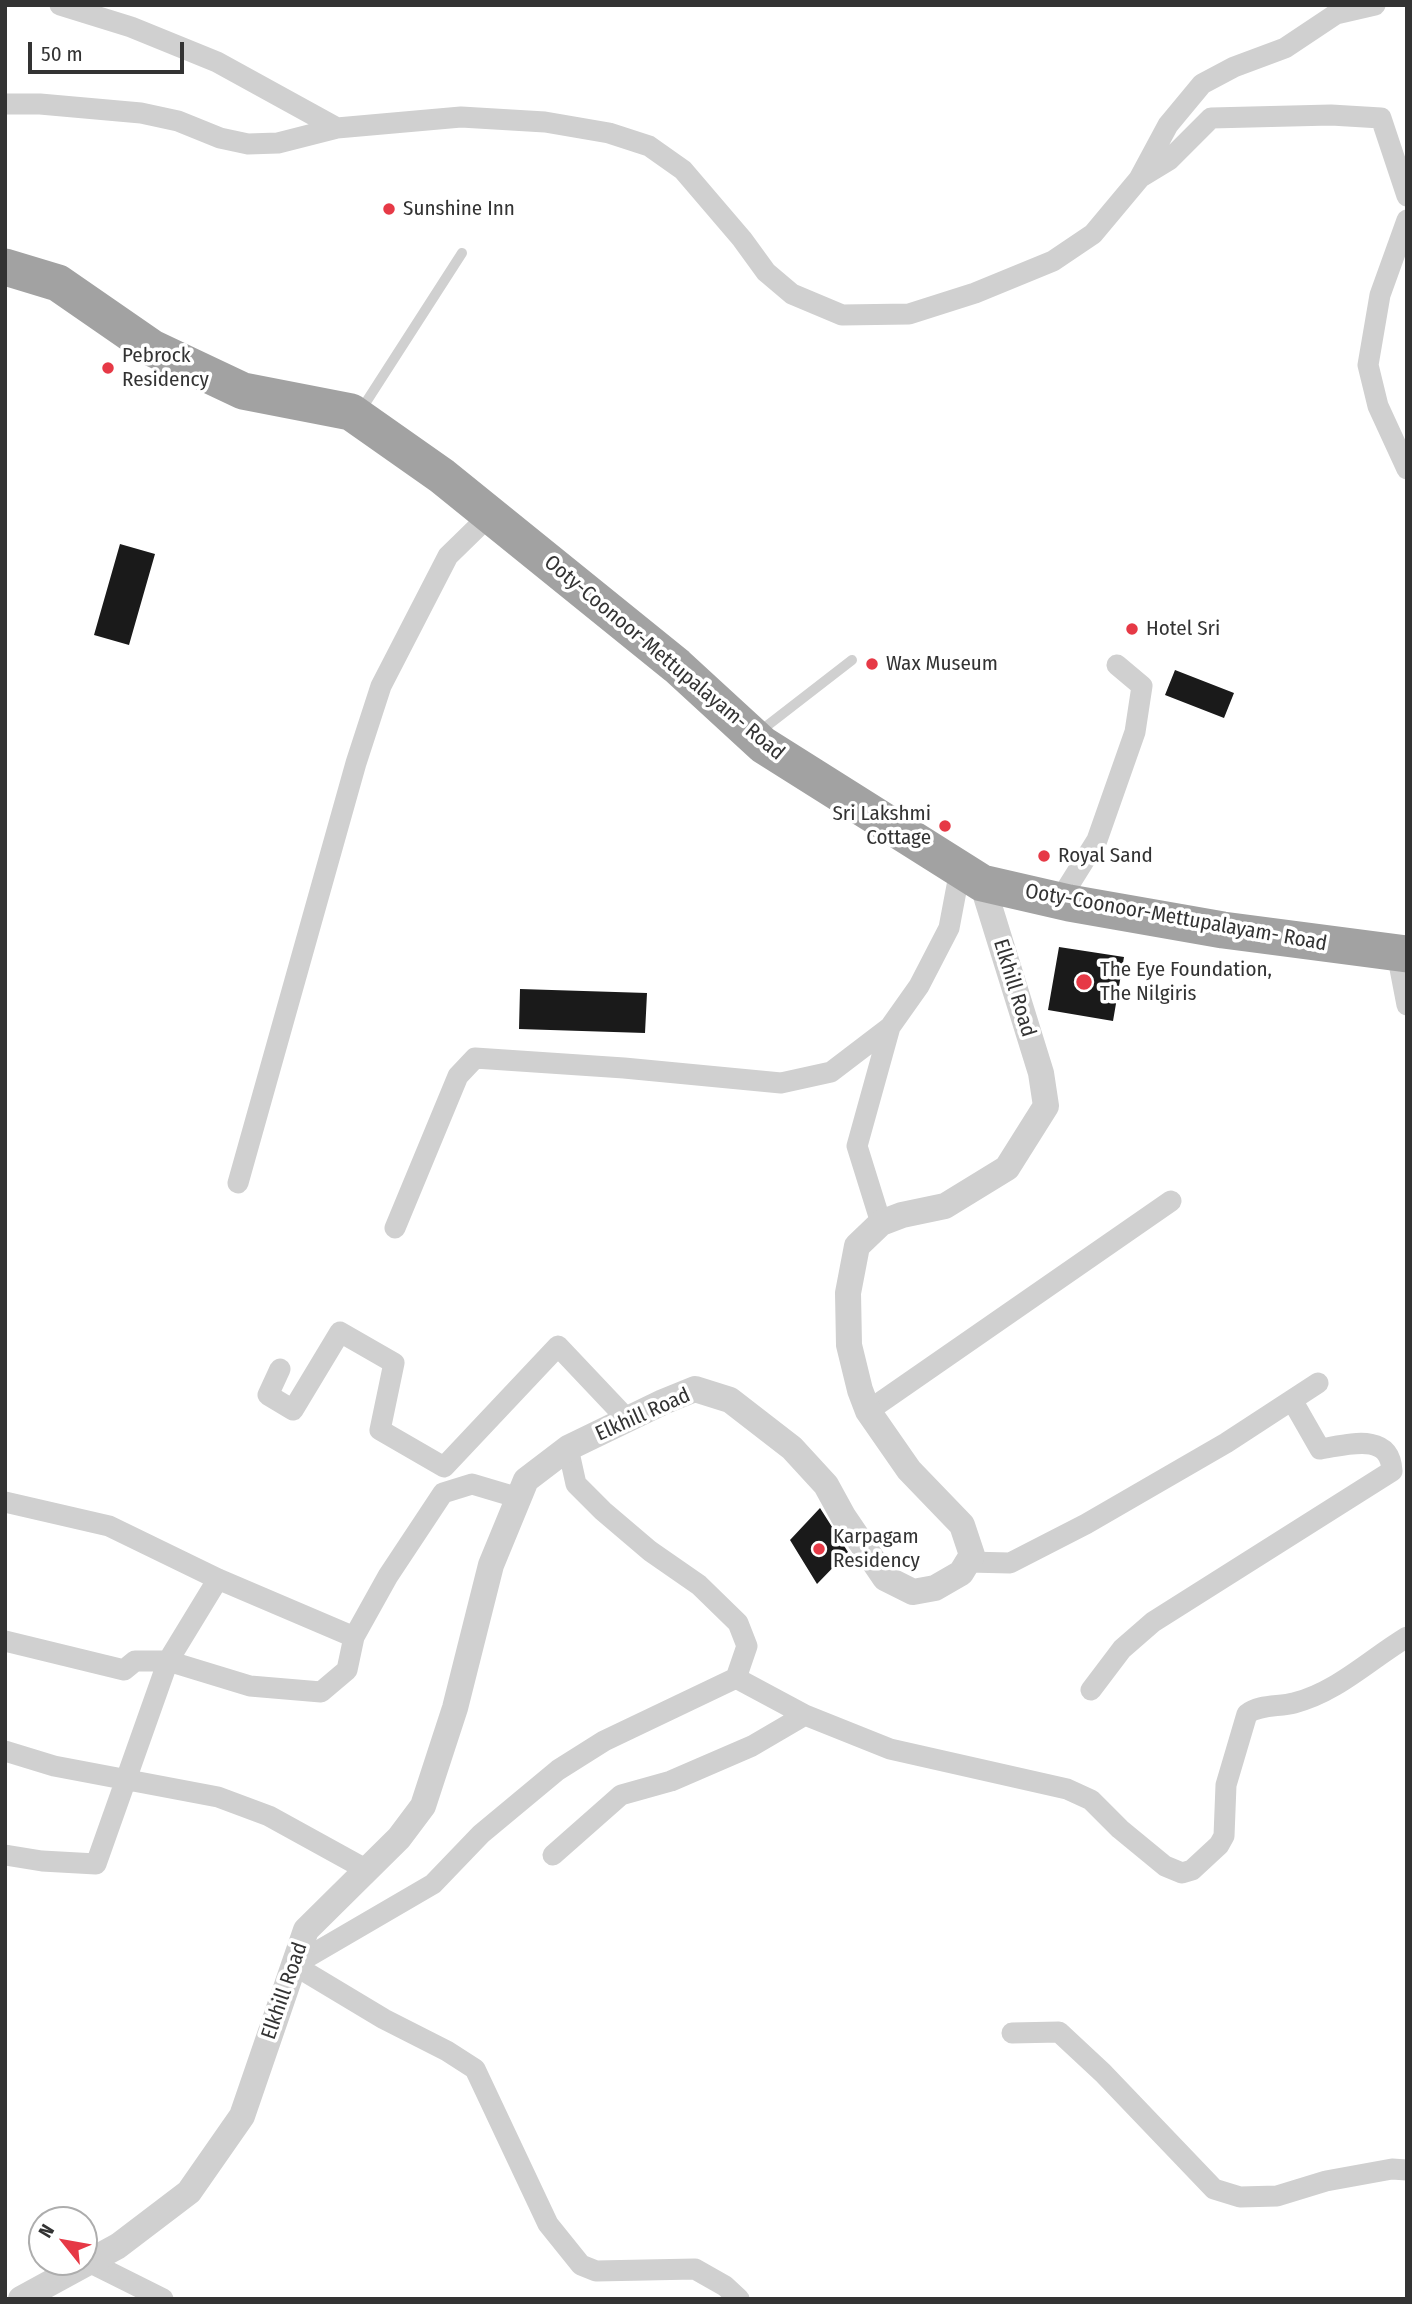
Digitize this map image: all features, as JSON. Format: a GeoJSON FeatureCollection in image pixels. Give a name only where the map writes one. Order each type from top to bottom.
{"type":"FeatureCollection","features":[{"type":"Feature","properties":{"kind":"highway","name":"Ooty-Coonoor-Mettupalayam- Road"},"geometry":{"type":"LineString","coordinates":[[5,267],[58,283],[152,348],[243,391],[351,412],[442,476],[677,666],[774,752],[971,877],[1059,901],[1223,930],[1402,953]]}},
{"type":"Feature","properties":{"kind":"street"},"geometry":{"type":"LineString","coordinates":[[60,5],[131,27],[217,62],[337,128]]}},
{"type":"Feature","properties":{"kind":"street"},"geometry":{"type":"LineString","coordinates":[[5,104],[40,104],[141,113],[178,121],[220,138],[248,144],[278,143],[337,128],[461,117],[545,122],[608,133],[649,146],[683,170],[742,239],[766,272],[792,294],[842,314],[909,314],[975,293],[1053,261],[1093,234],[1139,179],[1168,125],[1202,83],[1234,67],[1285,48],[1336,14],[1375,5]]}},
{"type":"Feature","properties":{"kind":"street"},"geometry":{"type":"LineString","coordinates":[[1139,179],[1169,160],[1211,118],[1331,115],[1381,118],[1407,196]]}},
{"type":"Feature","properties":{"kind":"street"},"geometry":{"type":"LineString","coordinates":[[1407,220],[1380,296],[1368,365],[1378,406],[1407,469]]}},
{"type":"Feature","properties":{"kind":"street"},"geometry":{"type":"LineString","coordinates":[[238,1183],[352,776],[381,686],[448,556],[490,515]]}},
{"type":"Feature","properties":{"kind":"street"},"geometry":{"type":"LineString","coordinates":[[1059,901],[1097,840],[1135,732],[1142,686],[1117,665]]}},
{"type":"Feature","properties":{"kind":"street"},"geometry":{"type":"LineString","coordinates":[[395,1228],[458,1076],[475,1058],[624,1068],[780,1083],[831,1072],[890,1027],[919,986],[949,928],[971,877]]}},
{"type":"Feature","properties":{"kind":"street","name":"Elkhill Road"},"geometry":{"type":"LineString","coordinates":[[98,2257],[118,2246],[189,2192],[243,2116],[306,1930],[399,1839],[423,1805],[455,1708],[491,1565],[526,1480],[568,1448],[695,1389],[730,1400],[792,1448],[825,1485],[885,1578],[913,1592],[934,1588],[961,1573],[968,1562],[972,1555],[962,1525],[909,1469],[869,1411],[860,1390],[849,1345],[848,1293],[857,1246],[881,1223],[902,1215],[945,1206],[1007,1168],[1046,1106],[1041,1073],[971,877]]}},
{"type":"Feature","properties":{"kind":"street"},"geometry":{"type":"LineString","coordinates":[[1402,953],[1407,1005]]}},
{"type":"Feature","properties":{"kind":"street"},"geometry":{"type":"LineString","coordinates":[[881,1223],[857,1146],[890,1027]]}},
{"type":"Feature","properties":{"kind":"street"},"geometry":{"type":"LineString","coordinates":[[869,1411],[1171,1201]]}},
{"type":"Feature","properties":{"kind":"street"},"geometry":{"type":"LineString","coordinates":[[280,1369],[268,1395],[292,1410],[340,1332],[394,1363],[380,1430],[444,1467],[558,1346],[628,1420]]}},
{"type":"Feature","properties":{"kind":"street"},"geometry":{"type":"LineString","coordinates":[[968,1562],[1010,1563],[1086,1524],[1226,1443],[1318,1383]]}},
{"type":"Feature","properties":{"kind":"street"},"geometry":{"type":"LineString","coordinates":[[1091,1690],[1122,1649],[1153,1622],[1392,1471],[1392,1461],[1386,1451],[1376,1444],[1320,1449],[1292,1400]]}},
{"type":"Feature","properties":{"kind":"street"},"geometry":{"type":"LineString","coordinates":[[568,1448],[576,1484],[649,1551],[699,1585],[737,1623],[747,1646],[736,1678],[604,1741],[558,1770],[481,1834],[433,1884],[294,1965],[384,2020],[447,2051],[475,2069],[548,2224],[581,2265],[596,2271],[695,2269],[724,2286],[739,2299]]}},
{"type":"Feature","properties":{"kind":"street"},"geometry":{"type":"LineString","coordinates":[[5,1642],[124,1670],[135,1661],[168,1661],[250,1686],[321,1692],[347,1670],[355,1637],[388,1576],[443,1493],[472,1484],[519,1498]]}},
{"type":"Feature","properties":{"kind":"street"},"geometry":{"type":"LineString","coordinates":[[5,1502],[109,1526],[218,1579],[355,1637]]}},
{"type":"Feature","properties":{"kind":"street"},"geometry":{"type":"LineString","coordinates":[[5,1854],[42,1861],[96,1864],[168,1661],[218,1579]]}},
{"type":"Feature","properties":{"kind":"street"},"geometry":{"type":"LineString","coordinates":[[736,1678],[805,1715],[890,1749],[1067,1789],[1091,1800],[1119,1829],[1165,1866],[1182,1873],[1192,1870],[1219,1845],[1224,1836],[1227,1785],[1247,1714],[1253,1709],[1293,1704],[1326,1692],[1407,1637]]}},
{"type":"Feature","properties":{"kind":"street"},"geometry":{"type":"LineString","coordinates":[[553,1855],[621,1795],[671,1781],[752,1745],[805,1715]]}},
{"type":"Feature","properties":{"kind":"street"},"geometry":{"type":"LineString","coordinates":[[5,1751],[54,1766],[218,1797],[268,1816],[366,1870]]}},
{"type":"Feature","properties":{"kind":"street"},"geometry":{"type":"LineString","coordinates":[[1012,2033],[1059,2032],[1103,2073],[1214,2189],[1240,2197],[1277,2196],[1326,2181],[1392,2169],[1407,2170]]}},
{"type":"Feature","properties":{"kind":"street"},"geometry":{"type":"LineString","coordinates":[[98,2266],[163,2299]]}},
{"type":"Feature","properties":{"kind":"street","name":"Elkhill Road"},"geometry":{"type":"LineString","coordinates":[[21,2299],[50,2292],[71,2276]]}},
{"type":"Feature","properties":{"kind":"lane"},"geometry":{"type":"LineString","coordinates":[[357,416],[462,253]]}},
{"type":"Feature","properties":{"kind":"lane"},"geometry":{"type":"LineString","coordinates":[[754,736],[852,660]]}},
{"type":"Feature","properties":{"kind":"building"},"geometry":{"type":"Polygon","coordinates":[[[120,544],[155,554],[129,645],[94,635],[120,544]]]}},
{"type":"Feature","properties":{"kind":"building"},"geometry":{"type":"Polygon","coordinates":[[[1175,670],[1234,693],[1224,718],[1165,695],[1175,670]]]}},
{"type":"Feature","properties":{"kind":"building"},"geometry":{"type":"Polygon","coordinates":[[[1059,947],[1124,957],[1113,1021],[1048,1010],[1059,947]]]}},
{"type":"Feature","properties":{"kind":"building"},"geometry":{"type":"Polygon","coordinates":[[[520,989],[647,993],[645,1033],[519,1029],[520,989]]]}},
{"type":"Feature","properties":{"kind":"building","name":"Karpagam Residency"},"geometry":{"type":"Polygon","coordinates":[[[820,1508],[848,1552],[817,1584],[790,1540],[820,1508]]]}},
{"type":"Feature","properties":{"kind":"place","name":"Sunshine Inn"},"geometry":{"type":"Point","coordinates":[389,209]}},
{"type":"Feature","properties":{"kind":"place","name":"Pebrock Residency"},"geometry":{"type":"Point","coordinates":[108,368]}},
{"type":"Feature","properties":{"kind":"place","name":"Hotel Sri"},"geometry":{"type":"Point","coordinates":[1132,629]}},
{"type":"Feature","properties":{"kind":"place","name":"Wax Museum"},"geometry":{"type":"Point","coordinates":[872,664]}},
{"type":"Feature","properties":{"kind":"place","name":"Sri Lakshmi Cottage"},"geometry":{"type":"Point","coordinates":[945,826]}},
{"type":"Feature","properties":{"kind":"place","name":"Royal Sand"},"geometry":{"type":"Point","coordinates":[1044,856]}},
{"type":"Feature","properties":{"kind":"place","name":"The Eye Foundation, The Nilgiris"},"geometry":{"type":"Point","coordinates":[1084,982]}},
{"type":"Feature","properties":{"kind":"place","name":"Karpagam Residency"},"geometry":{"type":"Point","coordinates":[819,1549]}}]}
